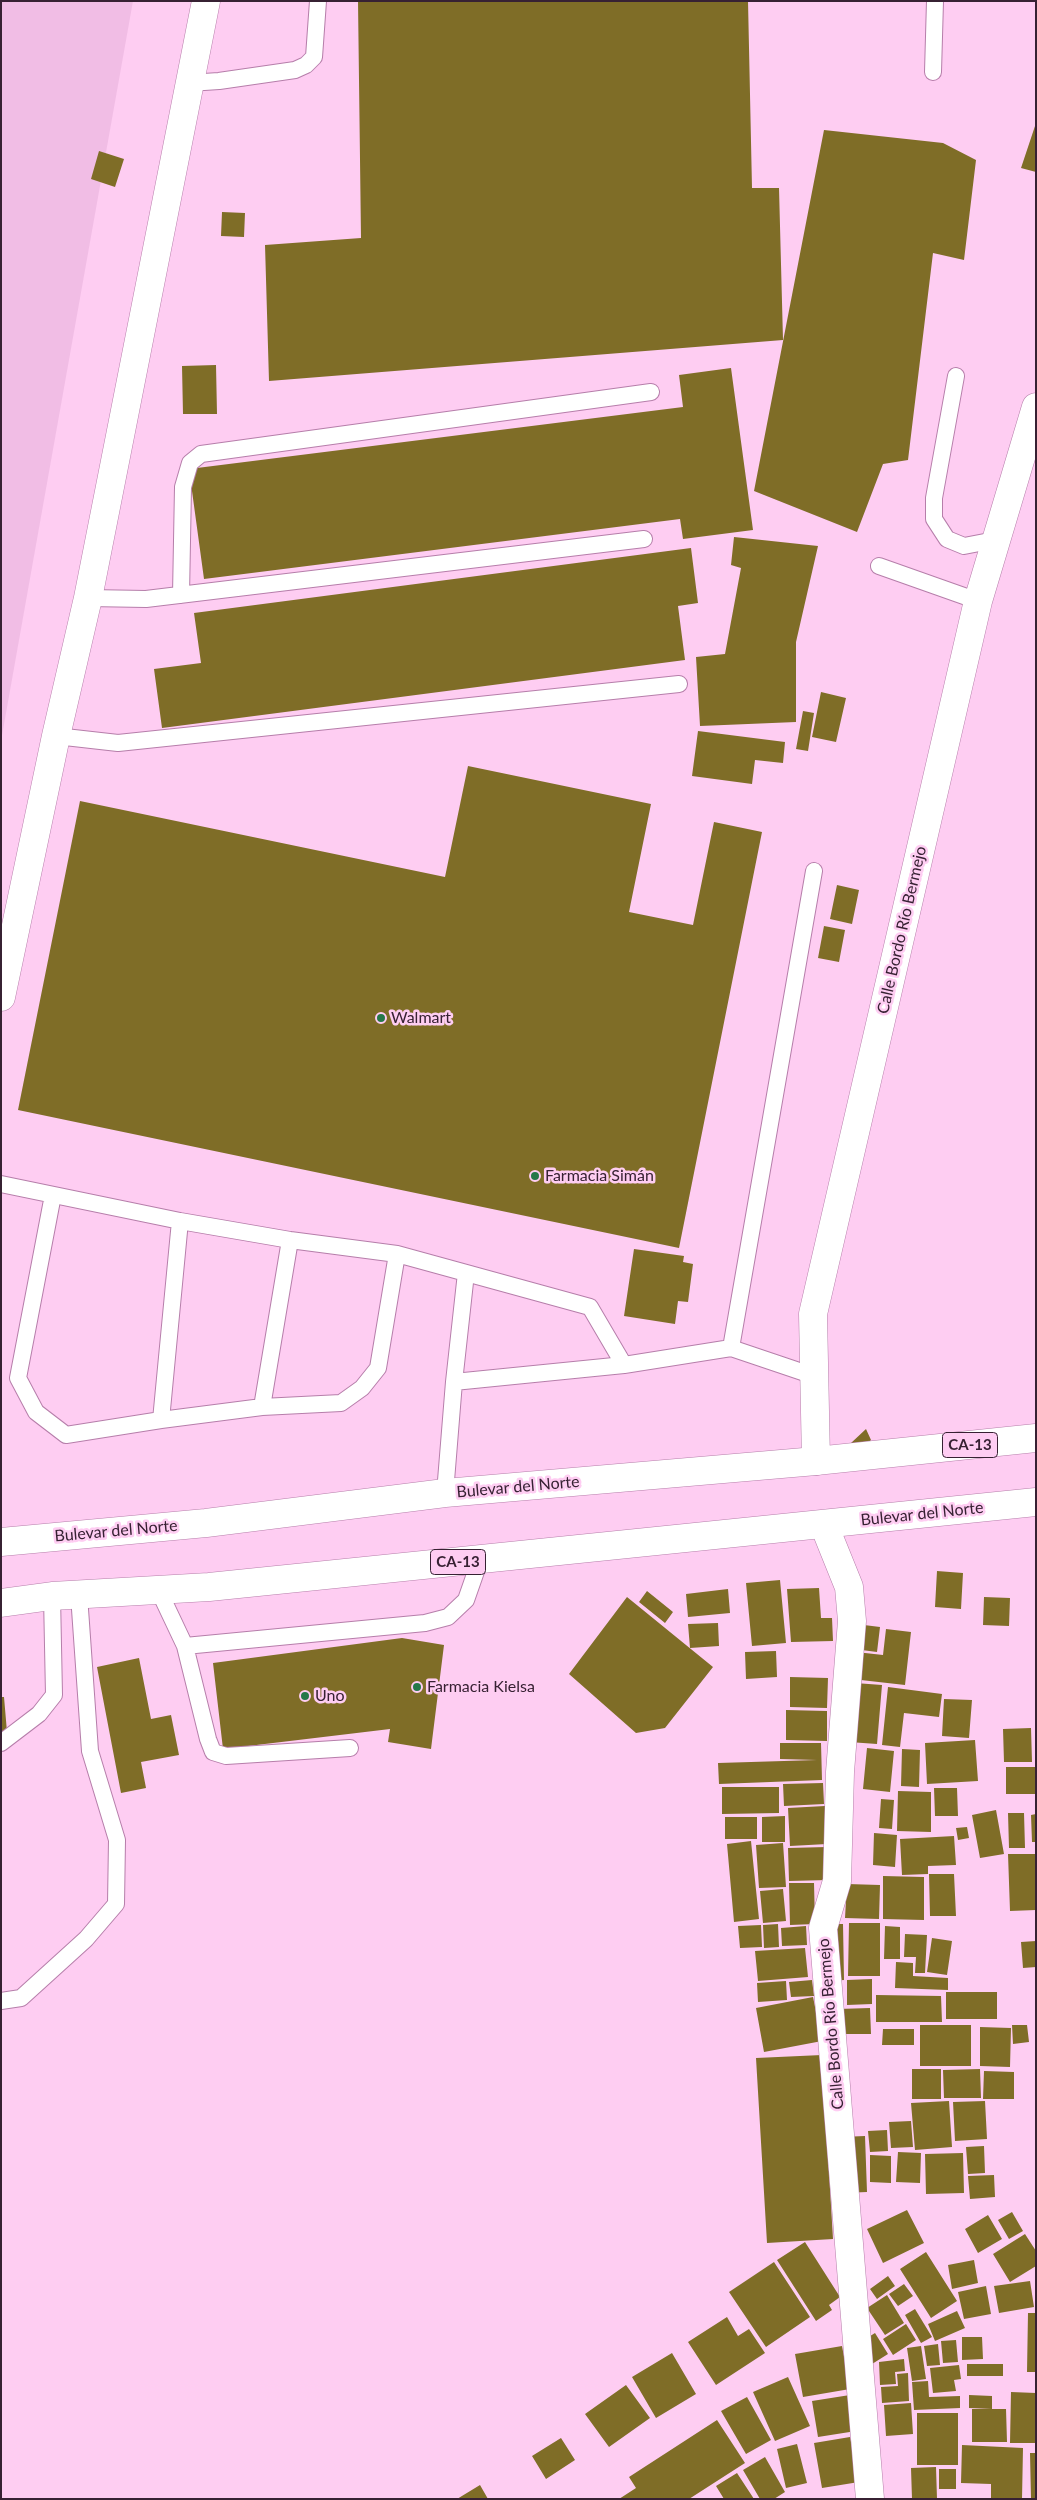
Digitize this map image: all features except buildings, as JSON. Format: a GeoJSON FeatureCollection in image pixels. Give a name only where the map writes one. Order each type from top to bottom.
{"type":"FeatureCollection","features":[{"type":"Feature","properties":{"kind":"main road"},"geometry":{"type":"LineString","coordinates":[[1,997],[56,736],[88,598],[206,1]]}},
{"type":"Feature","properties":{"kind":"main road","name":"Calle Bordo Río Bermejo"},"geometry":{"type":"LineString","coordinates":[[816,1461],[813,1314],[978,601],[1036,406]]}},
{"type":"Feature","properties":{"kind":"main road","name":"Bulevar del Norte"},"geometry":{"type":"LineString","coordinates":[[1,1542],[206,1523],[445,1493],[816,1461],[1036,1438]]}},
{"type":"Feature","properties":{"kind":"main road","name":"Bulevar del Norte"},"geometry":{"type":"LineString","coordinates":[[1,1603],[52,1596],[159,1591],[480,1560],[1036,1502]]}},
{"type":"Feature","properties":{"kind":"main road","name":"Calle Bordo Río Bermejo"},"geometry":{"type":"LineString","coordinates":[[824,1525],[849,1587],[852,1621],[840,1772],[837,1881],[823,1928],[870,2499]]}},
{"type":"Feature","properties":{"kind":"lane"},"geometry":{"type":"LineString","coordinates":[[189,82],[219,82],[295,70],[306,65],[314,57],[318,1]]}},
{"type":"Feature","properties":{"kind":"lane"},"geometry":{"type":"LineString","coordinates":[[933,72],[935,1]]}},
{"type":"Feature","properties":{"kind":"lane"},"geometry":{"type":"LineString","coordinates":[[956,376],[934,498],[934,519],[947,539],[964,546],[995,540]]}},
{"type":"Feature","properties":{"kind":"lane"},"geometry":{"type":"LineString","coordinates":[[181,595],[184,487],[190,463],[201,454],[651,392]]}},
{"type":"Feature","properties":{"kind":"lane"},"geometry":{"type":"LineString","coordinates":[[88,598],[146,599],[644,539]]}},
{"type":"Feature","properties":{"kind":"lane"},"geometry":{"type":"LineString","coordinates":[[879,566],[978,601]]}},
{"type":"Feature","properties":{"kind":"lane"},"geometry":{"type":"LineString","coordinates":[[56,736],[118,743],[679,684]]}},
{"type":"Feature","properties":{"kind":"lane"},"geometry":{"type":"LineString","coordinates":[[731,1348],[814,872]]}},
{"type":"Feature","properties":{"kind":"lane"},"geometry":{"type":"LineString","coordinates":[[1,1184],[180,1221],[290,1240],[397,1254],[590,1307],[624,1365]]}},
{"type":"Feature","properties":{"kind":"lane"},"geometry":{"type":"LineString","coordinates":[[53,1195],[18,1378],[36,1412],[66,1435],[160,1420],[262,1407],[341,1403],[362,1388],[378,1368],[397,1254]]}},
{"type":"Feature","properties":{"kind":"lane"},"geometry":{"type":"LineString","coordinates":[[160,1420],[180,1221]]}},
{"type":"Feature","properties":{"kind":"lane"},"geometry":{"type":"LineString","coordinates":[[262,1407],[290,1240]]}},
{"type":"Feature","properties":{"kind":"lane"},"geometry":{"type":"LineString","coordinates":[[445,1493],[454,1382],[466,1273]]}},
{"type":"Feature","properties":{"kind":"lane"},"geometry":{"type":"LineString","coordinates":[[454,1382],[624,1365],[731,1348],[814,1376]]}},
{"type":"Feature","properties":{"kind":"lane"},"geometry":{"type":"LineString","coordinates":[[185,1646],[425,1623],[448,1618],[466,1600],[480,1560]]}},
{"type":"Feature","properties":{"kind":"lane"},"geometry":{"type":"LineString","coordinates":[[159,1591],[185,1646],[208,1740],[213,1752],[226,1756],[350,1748]]}},
{"type":"Feature","properties":{"kind":"lane"},"geometry":{"type":"LineString","coordinates":[[1,2001],[21,1998],[86,1939],[116,1904],[117,1840],[90,1752],[79,1595]]}},
{"type":"Feature","properties":{"kind":"lane"},"geometry":{"type":"LineString","coordinates":[[1,1743],[38,1714],[54,1695],[52,1596]]}},
{"type":"Feature","properties":{"kind":"shaded area"},"geometry":{"type":"Polygon","coordinates":[[[1,1],[133,1],[1,741],[1,1]]]}},
{"type":"Feature","properties":{"kind":"place","name":"Walmart"},"geometry":{"type":"Point","coordinates":[381,1018]}},
{"type":"Feature","properties":{"kind":"place","name":"Farmacia Simán"},"geometry":{"type":"Point","coordinates":[535,1176]}},
{"type":"Feature","properties":{"kind":"place","name":"Farmacia Kielsa"},"geometry":{"type":"Point","coordinates":[417,1687]}},
{"type":"Feature","properties":{"kind":"place","name":"Uno"},"geometry":{"type":"Point","coordinates":[305,1696]}}]}
